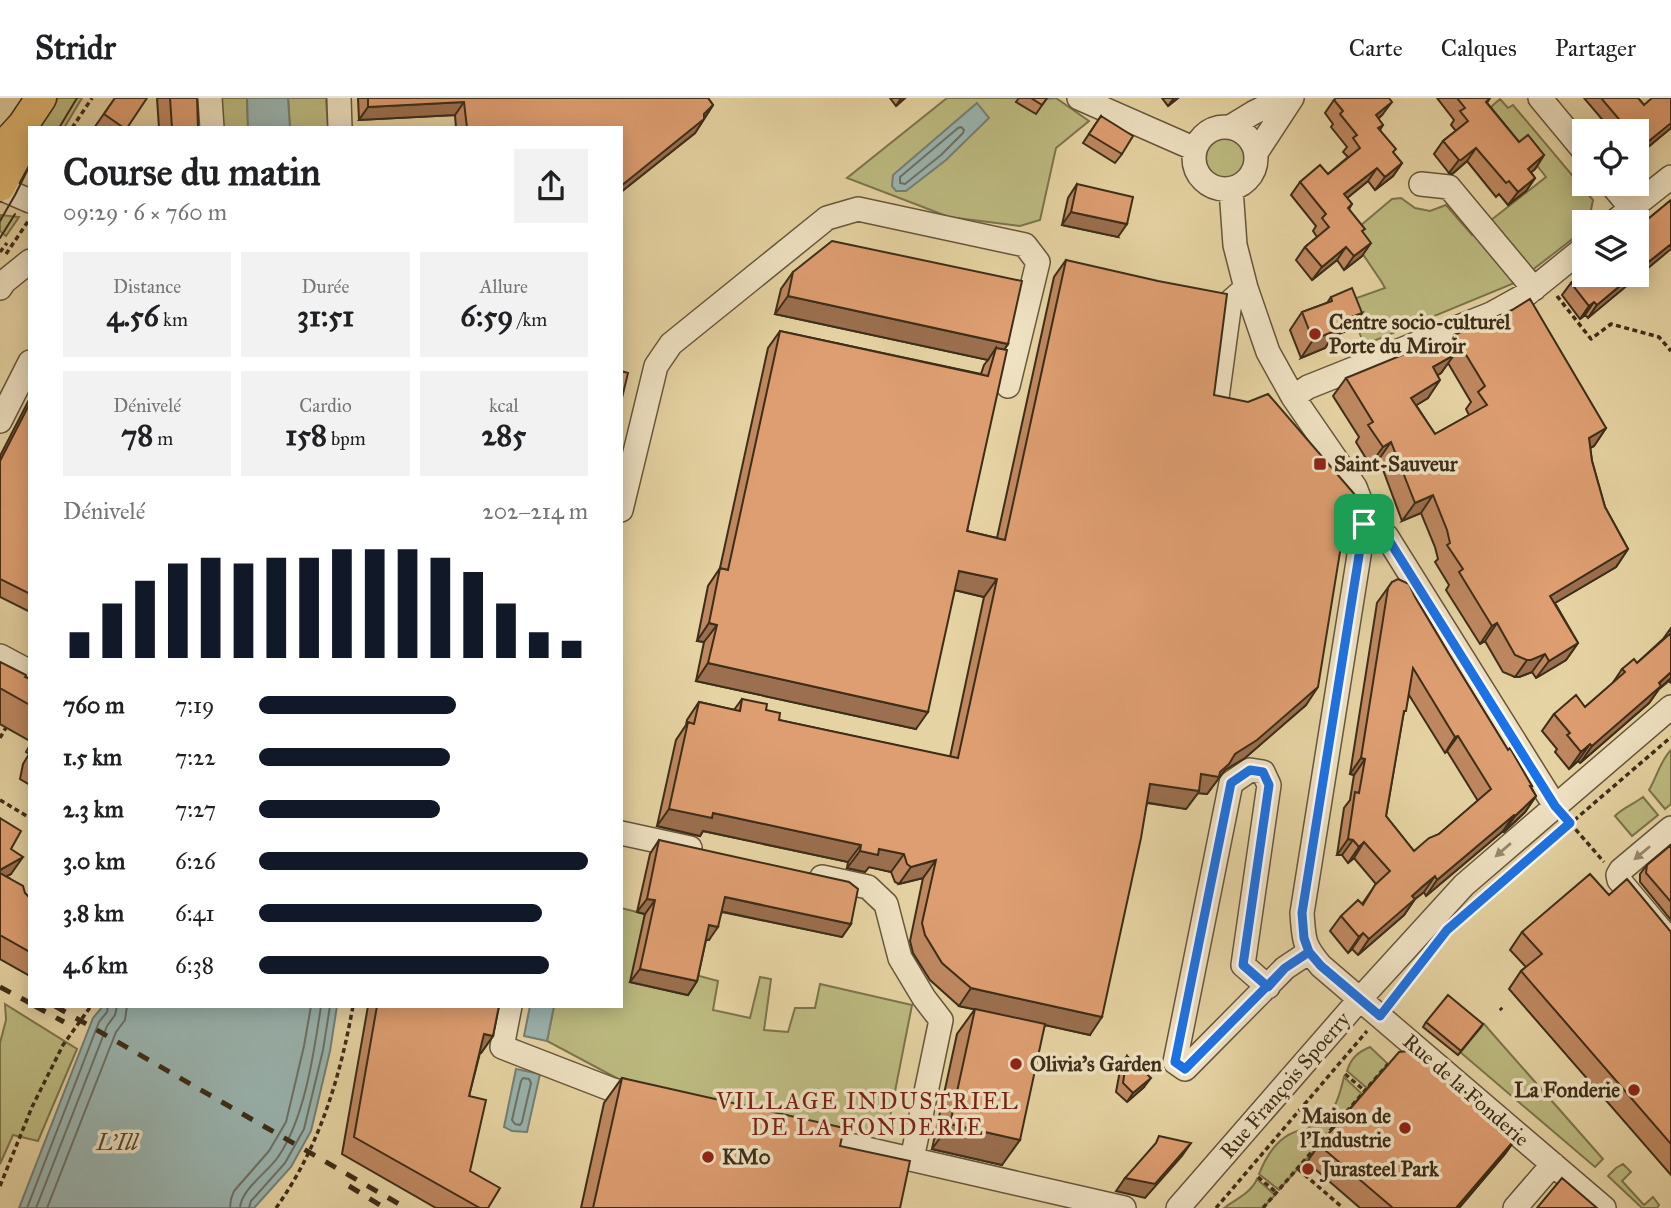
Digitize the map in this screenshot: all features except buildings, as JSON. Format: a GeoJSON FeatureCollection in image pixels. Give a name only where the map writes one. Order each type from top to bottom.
{"type":"FeatureCollection","features":[{"type":"Feature","properties":{"kind":"main road"},"geometry":{"type":"LineString","coordinates":[[0,150],[23,125],[41,98]]}},
{"type":"Feature","properties":{"kind":"main road"},"geometry":{"type":"LineString","coordinates":[[0,187],[14,160],[23,125]]}},
{"type":"Feature","properties":{"kind":"street"},"geometry":{"type":"LineString","coordinates":[[210,98],[212,126]]}},
{"type":"Feature","properties":{"kind":"street"},"geometry":{"type":"LineString","coordinates":[[339,98],[340,126]]}},
{"type":"Feature","properties":{"kind":"street"},"geometry":{"type":"LineString","coordinates":[[1079,98],[1195,149]]}},
{"type":"Feature","properties":{"kind":"street"},"geometry":{"type":"LineString","coordinates":[[1230,127],[1283,98]]}},
{"type":"Feature","properties":{"kind":"street"},"geometry":{"type":"LineString","coordinates":[[1256,153],[1292,98]]}},
{"type":"Feature","properties":{"kind":"street"},"geometry":{"type":"LineString","coordinates":[[1540,98],[1572,137]]}},
{"type":"Feature","properties":{"kind":"street"},"geometry":{"type":"LineString","coordinates":[[1230,127],[1239,130],[1253,144],[1256,165],[1251,176],[1242,185],[1220,190],[1210,186],[1196,170],[1195,149],[1200,139],[1209,132],[1230,127]]}},
{"type":"Feature","properties":{"kind":"street"},"geometry":{"type":"LineString","coordinates":[[1629,210],[1671,177]]}},
{"type":"Feature","properties":{"kind":"street"},"geometry":{"type":"LineString","coordinates":[[1463,183],[1539,285]]}},
{"type":"Feature","properties":{"kind":"street"},"geometry":{"type":"LineString","coordinates":[[1421,184],[1449,187],[1539,285]]}},
{"type":"Feature","properties":{"kind":"street"},"geometry":{"type":"LineString","coordinates":[[0,187],[28,200]]}},
{"type":"Feature","properties":{"kind":"street"},"geometry":{"type":"LineString","coordinates":[[1231,189],[1235,245],[1246,288],[1268,352],[1293,397],[1355,487],[1363,508],[1364,524],[1302,913],[1304,938],[1309,952],[1285,968],[1268,987],[1185,1069],[1175,1062],[1231,783],[1250,770],[1263,772],[1269,785],[1243,965],[1268,987]]}},
{"type":"Feature","properties":{"kind":"street"},"geometry":{"type":"LineString","coordinates":[[623,502],[656,366],[671,344],[827,218],[858,209],[1025,245],[1038,262],[1008,386]]}},
{"type":"Feature","properties":{"kind":"street"},"geometry":{"type":"LineString","coordinates":[[1293,397],[1308,387],[1491,314],[1539,285],[1572,258]]}},
{"type":"Feature","properties":{"kind":"street"},"geometry":{"type":"LineString","coordinates":[[0,288],[28,263]]}},
{"type":"Feature","properties":{"kind":"street"},"geometry":{"type":"LineString","coordinates":[[1217,398],[1230,302],[1246,288]]}},
{"type":"Feature","properties":{"kind":"street"},"geometry":{"type":"LineString","coordinates":[[0,421],[28,366]]}},
{"type":"Feature","properties":{"kind":"street"},"geometry":{"type":"LineString","coordinates":[[1364,524],[1377,527],[1387,537],[1562,814]]}},
{"type":"Feature","properties":{"kind":"street"},"geometry":{"type":"LineString","coordinates":[[0,656],[28,671]]}},
{"type":"Feature","properties":{"kind":"street","name":"Rue François Spoerry"},"geometry":{"type":"LineString","coordinates":[[1178,1208],[1360,999],[1464,885],[1562,814],[1671,707]]}},
{"type":"Feature","properties":{"kind":"street"},"geometry":{"type":"LineString","coordinates":[[1671,828],[1618,875],[1619,880],[1671,942]]}},
{"type":"Feature","properties":{"kind":"street"},"geometry":{"type":"LineString","coordinates":[[623,833],[712,853]]}},
{"type":"Feature","properties":{"kind":"street"},"geometry":{"type":"LineString","coordinates":[[803,873],[868,887],[886,904],[900,958],[941,1020],[912,1159]]}},
{"type":"Feature","properties":{"kind":"street","name":"Rue de la Fonderie"},"geometry":{"type":"LineString","coordinates":[[1309,952],[1321,966],[1604,1208]]}},
{"type":"Feature","properties":{"kind":"street"},"geometry":{"type":"LineString","coordinates":[[510,1008],[502,1047],[613,1090],[666,1102]]}},
{"type":"Feature","properties":{"kind":"street"},"geometry":{"type":"LineString","coordinates":[[786,1130],[1124,1208]]}},
{"type":"Feature","properties":{"kind":"street"},"geometry":{"type":"LineString","coordinates":[[1515,1208],[1553,1164]]}},
{"type":"Feature","properties":{"kind":"path"},"geometry":{"type":"LineString","coordinates":[[73,126],[92,98]]}},
{"type":"Feature","properties":{"kind":"path"},"geometry":{"type":"LineString","coordinates":[[0,252],[28,220]]}},
{"type":"Feature","properties":{"kind":"path"},"geometry":{"type":"LineString","coordinates":[[1539,285],[1591,339],[1611,324],[1659,337],[1671,351]]}},
{"type":"Feature","properties":{"kind":"path"},"geometry":{"type":"LineString","coordinates":[[0,738],[12,717]]}},
{"type":"Feature","properties":{"kind":"path"},"geometry":{"type":"LineString","coordinates":[[1468,912],[1562,814],[1671,737]]}},
{"type":"Feature","properties":{"kind":"path"},"geometry":{"type":"LineString","coordinates":[[0,800],[28,817]]}},
{"type":"Feature","properties":{"kind":"path"},"geometry":{"type":"LineString","coordinates":[[1562,814],[1619,880]]}},
{"type":"Feature","properties":{"kind":"path"},"geometry":{"type":"LineString","coordinates":[[1216,1208],[1380,1016],[1422,962]]}},
{"type":"Feature","properties":{"kind":"path"},"geometry":{"type":"LineString","coordinates":[[0,1186],[32,1107],[63,1045],[90,1008]]}},
{"type":"Feature","properties":{"kind":"path"},"geometry":{"type":"LineString","coordinates":[[276,1208],[293,1185],[327,1110],[346,1048],[353,1008]]}},
{"type":"Feature","properties":{"kind":"path"},"geometry":{"type":"LineString","coordinates":[[1264,1208],[1388,1064]]}},
{"type":"Feature","properties":{"kind":"path"},"geometry":{"type":"LineString","coordinates":[[1345,1074],[1365,1091]]}},
{"type":"Feature","properties":{"kind":"path"},"geometry":{"type":"LineString","coordinates":[[1306,1129],[1321,1142]]}},
{"type":"Feature","properties":{"kind":"path"},"geometry":{"type":"LineString","coordinates":[[1298,1169],[1343,1208]]}},
{"type":"Feature","properties":{"kind":"path"},"geometry":{"type":"LineString","coordinates":[[1258,1177],[1277,1192]]}},
{"type":"Feature","properties":{"kind":"shaded area"},"geometry":{"type":"Polygon","coordinates":[[[58,98],[82,98],[65,126],[40,126],[58,98]]]}},
{"type":"Feature","properties":{"kind":"shaded area"},"geometry":{"type":"Polygon","coordinates":[[[219,98],[247,98],[248,126],[221,126],[219,98]]]}},
{"type":"Feature","properties":{"kind":"shaded area"},"geometry":{"type":"Polygon","coordinates":[[[288,98],[326,98],[328,126],[290,126],[288,98]]]}},
{"type":"Feature","properties":{"kind":"shaded area"},"geometry":{"type":"Polygon","coordinates":[[[947,98],[1019,98],[1017,101],[1056,98],[1089,121],[1056,148],[1040,220],[1020,226],[949,217],[847,178],[947,98]]]}},
{"type":"Feature","properties":{"kind":"shaded area"},"geometry":{"type":"Polygon","coordinates":[[[1500,99],[1508,108],[1513,105],[1572,175],[1572,196],[1590,196],[1593,200],[1591,210],[1572,210],[1572,239],[1517,282],[1364,345],[1348,301],[1385,288],[1358,247],[1360,226],[1392,199],[1401,198],[1415,208],[1430,211],[1446,205],[1472,235],[1546,177],[1502,121],[1490,114],[1492,106],[1500,99]]]}},
{"type":"Feature","properties":{"kind":"shaded area"},"geometry":{"type":"Polygon","coordinates":[[[1226,138],[1234,139],[1240,144],[1245,150],[1245,166],[1240,172],[1234,177],[1226,178],[1218,177],[1212,172],[1207,166],[1206,158],[1207,150],[1212,144],[1218,139],[1226,138]]]}},
{"type":"Feature","properties":{"kind":"shaded area"},"geometry":{"type":"Polygon","coordinates":[[[0,215],[19,217],[6,236],[0,231],[0,215]]]}},
{"type":"Feature","properties":{"kind":"shaded area"},"geometry":{"type":"Polygon","coordinates":[[[1671,750],[1671,804],[1665,809],[1649,790],[1671,750]]]}},
{"type":"Feature","properties":{"kind":"shaded area"},"geometry":{"type":"Polygon","coordinates":[[[1643,797],[1658,815],[1632,836],[1615,816],[1643,797]]]}},
{"type":"Feature","properties":{"kind":"shaded area"},"geometry":{"type":"Polygon","coordinates":[[[623,908],[645,914],[631,982],[692,974],[718,981],[713,1010],[750,1018],[760,977],[771,979],[764,1030],[788,1032],[795,1008],[815,1008],[820,984],[912,1005],[886,1137],[622,1081],[547,1041],[554,1008],[623,1008],[623,908]]]}},
{"type":"Feature","properties":{"kind":"shaded area"},"geometry":{"type":"Polygon","coordinates":[[[5,1004],[77,1049],[38,1141],[13,1135],[0,1164],[0,1043],[6,1020],[5,1004]]]}},
{"type":"Feature","properties":{"kind":"shaded area"},"geometry":{"type":"Polygon","coordinates":[[[1484,1024],[1603,1159],[1595,1167],[1460,1052],[1484,1024]]]}},
{"type":"Feature","properties":{"kind":"shaded area"},"geometry":{"type":"Polygon","coordinates":[[[1370,1047],[1388,1064],[1367,1088],[1347,1071],[1356,1056],[1370,1047]]]}},
{"type":"Feature","properties":{"kind":"shaded area"},"geometry":{"type":"Polygon","coordinates":[[[1344,1077],[1362,1094],[1324,1139],[1309,1127],[1334,1108],[1344,1077]]]}},
{"type":"Feature","properties":{"kind":"shaded area"},"geometry":{"type":"Polygon","coordinates":[[[1302,1130],[1319,1145],[1279,1190],[1259,1174],[1275,1146],[1287,1136],[1302,1130]]]}},
{"type":"Feature","properties":{"kind":"shaded area"},"geometry":{"type":"Polygon","coordinates":[[[1623,1164],[1631,1172],[1622,1181],[1644,1205],[1653,1197],[1659,1205],[1657,1208],[1642,1208],[1608,1176],[1623,1164]]]}},
{"type":"Feature","properties":{"kind":"shaded area"},"geometry":{"type":"Polygon","coordinates":[[[1257,1179],[1275,1195],[1263,1208],[1224,1208],[1247,1192],[1257,1179]]]}},
{"type":"Feature","properties":{"kind":"water"},"geometry":{"type":"Polygon","coordinates":[[[247,98],[288,98],[290,126],[248,126],[247,98]]]}},
{"type":"Feature","properties":{"kind":"water"},"geometry":{"type":"Polygon","coordinates":[[[977,103],[989,118],[946,160],[906,191],[896,191],[892,186],[893,175],[977,103]]]}},
{"type":"Feature","properties":{"kind":"water","name":"L'Ill"},"geometry":{"type":"Polygon","coordinates":[[[101,1008],[337,1008],[330,1051],[311,1131],[291,1167],[254,1208],[19,1208],[93,1018],[101,1008]]]}},
{"type":"Feature","properties":{"kind":"water"},"geometry":{"type":"Polygon","coordinates":[[[530,1008],[554,1008],[547,1041],[524,1036],[530,1008]]]}},
{"type":"Feature","properties":{"kind":"water"},"geometry":{"type":"Polygon","coordinates":[[[516,1069],[540,1074],[527,1132],[512,1131],[504,1127],[516,1069]]]}},
{"type":"Feature","properties":{"kind":"tram line"},"geometry":{"type":"LineString","coordinates":[[60,126],[77,98]]}},
{"type":"Feature","properties":{"kind":"tram line"},"geometry":{"type":"LineString","coordinates":[[0,221],[28,169]]}},
{"type":"Feature","properties":{"kind":"tram line"},"geometry":{"type":"LineString","coordinates":[[0,238],[15,214]]}},
{"type":"Feature","properties":{"kind":"railway"},"geometry":{"type":"LineString","coordinates":[[0,987],[28,1002]]}},
{"type":"Feature","properties":{"kind":"railway"},"geometry":{"type":"LineString","coordinates":[[39,1008],[64,1022]]}},
{"type":"Feature","properties":{"kind":"railway"},"geometry":{"type":"LineString","coordinates":[[58,1008],[406,1208]]}},
{"type":"Feature","properties":{"kind":"railway"},"geometry":{"type":"LineString","coordinates":[[349,1186],[385,1208]]}},
{"type":"Feature","properties":{"kind":"place","name":"Centre socio-culturel Porte du Miroir"},"geometry":{"type":"Point","coordinates":[1315,334]}},
{"type":"Feature","properties":{"kind":"place","name":"Saint-Sauveur"},"geometry":{"type":"Point","coordinates":[1320,464]}},
{"type":"Feature","properties":{"kind":"place","name":"Olivia's Garden"},"geometry":{"type":"Point","coordinates":[1016,1064]}},
{"type":"Feature","properties":{"kind":"place","name":"La Fonderie"},"geometry":{"type":"Point","coordinates":[1634,1090]}},
{"type":"Feature","properties":{"kind":"place","name":"Maison de l'Industrie"},"geometry":{"type":"Point","coordinates":[1405,1128]}},
{"type":"Feature","properties":{"kind":"place","name":"KM0"},"geometry":{"type":"Point","coordinates":[708,1157]}},
{"type":"Feature","properties":{"kind":"place","name":"Jurasteel Park"},"geometry":{"type":"Point","coordinates":[1308,1169]}},
{"type":"Feature","properties":{"kind":"district","name":"VILLAGE INDUSTRIEL DE LA FONDERIE"},"geometry":{"type":"Point","coordinates":[868,1114]}},
{"type":"Feature","properties":{"kind":"route"},"geometry":{"type":"LineString","coordinates":[[1364,524],[1302,913],[1304,938],[1309,952],[1285,968],[1268,987],[1185,1069],[1175,1062],[1231,783],[1250,770],[1263,772],[1269,785],[1243,965],[1268,987],[1285,968],[1309,952],[1321,966],[1380,1016],[1447,930],[1570,823],[1555,806],[1387,537],[1377,527],[1364,524]]}}]}
